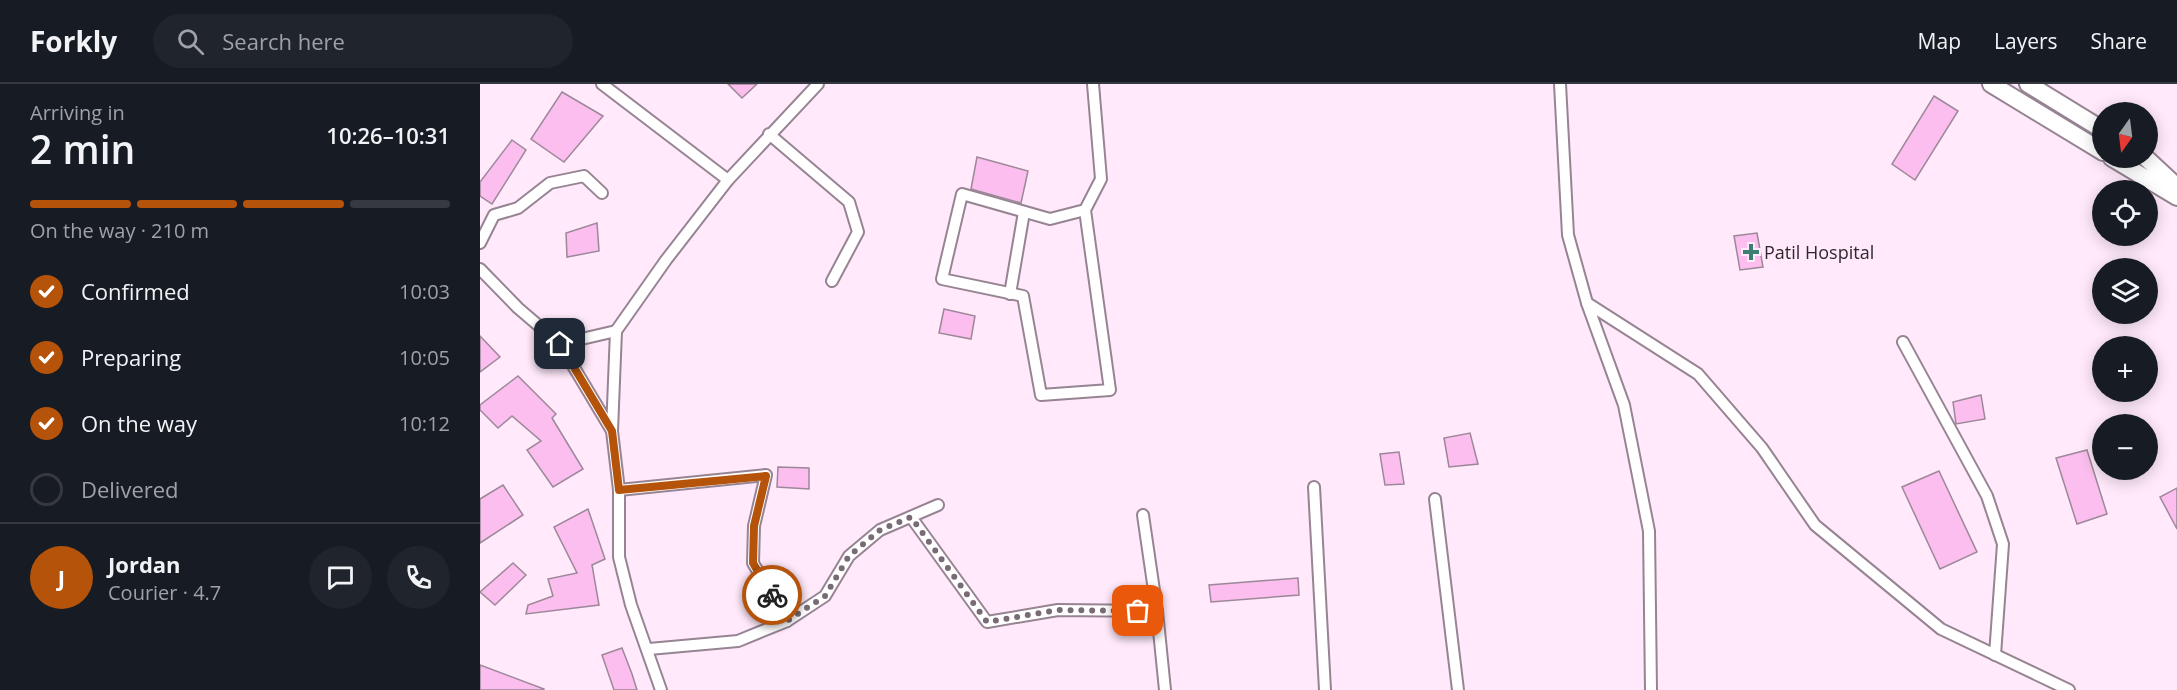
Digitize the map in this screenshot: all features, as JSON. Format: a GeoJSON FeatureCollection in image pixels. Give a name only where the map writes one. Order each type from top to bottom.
{"type":"FeatureCollection","features":[{"type":"Feature","properties":{"kind":"main road"},"geometry":{"type":"LineString","coordinates":[[1991,84],[2092,145]]}},
{"type":"Feature","properties":{"kind":"main road"},"geometry":{"type":"LineString","coordinates":[[2028,84],[2092,123]]}},
{"type":"Feature","properties":{"kind":"main road"},"geometry":{"type":"LineString","coordinates":[[2129,168],[2177,197]]}},
{"type":"Feature","properties":{"kind":"main road"},"geometry":{"type":"LineString","coordinates":[[2157,168],[2177,187]]}},
{"type":"Feature","properties":{"kind":"street"},"geometry":{"type":"LineString","coordinates":[[602,84],[728,180]]}},
{"type":"Feature","properties":{"kind":"street"},"geometry":{"type":"LineString","coordinates":[[661,690],[649,649],[631,605],[618,557],[619,490],[612,431],[616,331],[666,260],[728,180],[818,84]]}},
{"type":"Feature","properties":{"kind":"street"},"geometry":{"type":"LineString","coordinates":[[1085,210],[1050,219],[962,194],[942,279],[1023,296],[1041,395],[1110,390],[1085,210],[1101,179],[1093,84]]}},
{"type":"Feature","properties":{"kind":"street"},"geometry":{"type":"LineString","coordinates":[[1560,84],[1568,235],[1587,303],[1624,405],[1649,531],[1651,690]]}},
{"type":"Feature","properties":{"kind":"street"},"geometry":{"type":"LineString","coordinates":[[769,134],[849,202],[858,232],[831,281]]}},
{"type":"Feature","properties":{"kind":"street"},"geometry":{"type":"LineString","coordinates":[[480,243],[494,215],[518,208],[550,183],[584,176],[602,193]]}},
{"type":"Feature","properties":{"kind":"street"},"geometry":{"type":"LineString","coordinates":[[1010,294],[1024,212]]}},
{"type":"Feature","properties":{"kind":"street"},"geometry":{"type":"LineString","coordinates":[[480,269],[518,308],[560,344],[612,431]]}},
{"type":"Feature","properties":{"kind":"street"},"geometry":{"type":"LineString","coordinates":[[1587,303],[1698,374],[1762,448],[1815,525],[1941,629],[2069,690]]}},
{"type":"Feature","properties":{"kind":"street"},"geometry":{"type":"LineString","coordinates":[[560,344],[616,331]]}},
{"type":"Feature","properties":{"kind":"street"},"geometry":{"type":"LineString","coordinates":[[1903,342],[1987,496],[2002,544],[1995,655]]}},
{"type":"Feature","properties":{"kind":"street"},"geometry":{"type":"LineString","coordinates":[[619,490],[766,476],[754,526],[753,563],[787,621]]}},
{"type":"Feature","properties":{"kind":"street"},"geometry":{"type":"LineString","coordinates":[[1314,487],[1325,690]]}},
{"type":"Feature","properties":{"kind":"street"},"geometry":{"type":"LineString","coordinates":[[1435,499],[1458,690]]}},
{"type":"Feature","properties":{"kind":"street"},"geometry":{"type":"LineString","coordinates":[[649,649],[738,641],[787,621],[825,596],[849,556],[880,530],[938,505]]}},
{"type":"Feature","properties":{"kind":"street"},"geometry":{"type":"LineString","coordinates":[[1143,515],[1158,611],[1165,690]]}},
{"type":"Feature","properties":{"kind":"street"},"geometry":{"type":"LineString","coordinates":[[911,517],[987,622],[1058,610],[1158,611]]}},
{"type":"Feature","properties":{"kind":"building"},"geometry":{"type":"Polygon","coordinates":[[[728,84],[757,84],[742,98],[728,84]]]}},
{"type":"Feature","properties":{"kind":"building"},"geometry":{"type":"Polygon","coordinates":[[[562,92],[603,116],[564,162],[531,139],[562,92]]]}},
{"type":"Feature","properties":{"kind":"building"},"geometry":{"type":"Polygon","coordinates":[[[1934,96],[1958,111],[1915,180],[1892,164],[1934,96]]]}},
{"type":"Feature","properties":{"kind":"building"},"geometry":{"type":"Polygon","coordinates":[[[512,140],[526,150],[492,204],[480,196],[480,182],[512,140]]]}},
{"type":"Feature","properties":{"kind":"building"},"geometry":{"type":"Polygon","coordinates":[[[977,157],[1028,171],[1021,203],[971,189],[977,157]]]}},
{"type":"Feature","properties":{"kind":"building"},"geometry":{"type":"Polygon","coordinates":[[[597,223],[599,251],[567,257],[566,233],[597,223]]]}},
{"type":"Feature","properties":{"kind":"building"},"geometry":{"type":"Polygon","coordinates":[[[1757,233],[1763,267],[1740,270],[1734,236],[1757,233]]]}},
{"type":"Feature","properties":{"kind":"building"},"geometry":{"type":"Polygon","coordinates":[[[944,309],[975,316],[971,339],[939,333],[944,309]]]}},
{"type":"Feature","properties":{"kind":"building"},"geometry":{"type":"Polygon","coordinates":[[[480,336],[500,357],[480,372],[480,336]]]}},
{"type":"Feature","properties":{"kind":"building"},"geometry":{"type":"Polygon","coordinates":[[[518,376],[556,414],[552,418],[583,469],[553,487],[527,450],[541,441],[512,416],[498,428],[480,410],[480,405],[518,376]]]}},
{"type":"Feature","properties":{"kind":"building"},"geometry":{"type":"Polygon","coordinates":[[[1981,395],[1985,419],[1956,424],[1953,402],[1981,395]]]}},
{"type":"Feature","properties":{"kind":"building"},"geometry":{"type":"Polygon","coordinates":[[[1470,433],[1478,464],[1449,467],[1444,438],[1470,433]]]}},
{"type":"Feature","properties":{"kind":"building"},"geometry":{"type":"Polygon","coordinates":[[[2087,450],[2092,466],[2092,480],[2096,480],[2107,514],[2077,524],[2056,458],[2087,450]]]}},
{"type":"Feature","properties":{"kind":"building"},"geometry":{"type":"Polygon","coordinates":[[[1399,452],[1404,484],[1385,485],[1380,454],[1399,452]]]}},
{"type":"Feature","properties":{"kind":"building"},"geometry":{"type":"Polygon","coordinates":[[[778,467],[809,468],[809,489],[777,487],[778,467]]]}},
{"type":"Feature","properties":{"kind":"building"},"geometry":{"type":"Polygon","coordinates":[[[1939,471],[1977,552],[1940,569],[1902,487],[1939,471]]]}},
{"type":"Feature","properties":{"kind":"building"},"geometry":{"type":"Polygon","coordinates":[[[503,485],[523,515],[480,543],[480,499],[503,485]]]}},
{"type":"Feature","properties":{"kind":"building"},"geometry":{"type":"Polygon","coordinates":[[[2177,488],[2177,529],[2160,497],[2177,488]]]}},
{"type":"Feature","properties":{"kind":"building"},"geometry":{"type":"Polygon","coordinates":[[[588,509],[605,559],[592,565],[599,605],[526,614],[528,605],[553,596],[548,579],[577,573],[554,527],[588,509]]]}},
{"type":"Feature","properties":{"kind":"building"},"geometry":{"type":"Polygon","coordinates":[[[513,563],[526,575],[495,605],[480,592],[513,563]]]}},
{"type":"Feature","properties":{"kind":"building"},"geometry":{"type":"Polygon","coordinates":[[[1298,578],[1299,595],[1211,602],[1209,585],[1298,578]]]}},
{"type":"Feature","properties":{"kind":"building"},"geometry":{"type":"Polygon","coordinates":[[[622,648],[637,690],[614,690],[602,655],[622,648]]]}},
{"type":"Feature","properties":{"kind":"building"},"geometry":{"type":"Polygon","coordinates":[[[480,665],[544,689],[544,690],[480,690],[480,665]]]}},
{"type":"Feature","properties":{"kind":"way so far"},"geometry":{"type":"LineString","coordinates":[[772,595],[787,621],[825,596],[849,556],[880,530],[911,517],[987,622],[1058,610],[1138,611]]}},
{"type":"Feature","properties":{"kind":"place","name":"Patil Hospital"},"geometry":{"type":"Point","coordinates":[1751,252]}},
{"type":"Feature","properties":{"kind":"route"},"geometry":{"type":"LineString","coordinates":[[560,344],[612,431],[619,490],[766,476],[754,526],[753,563],[772,595]]}}]}
